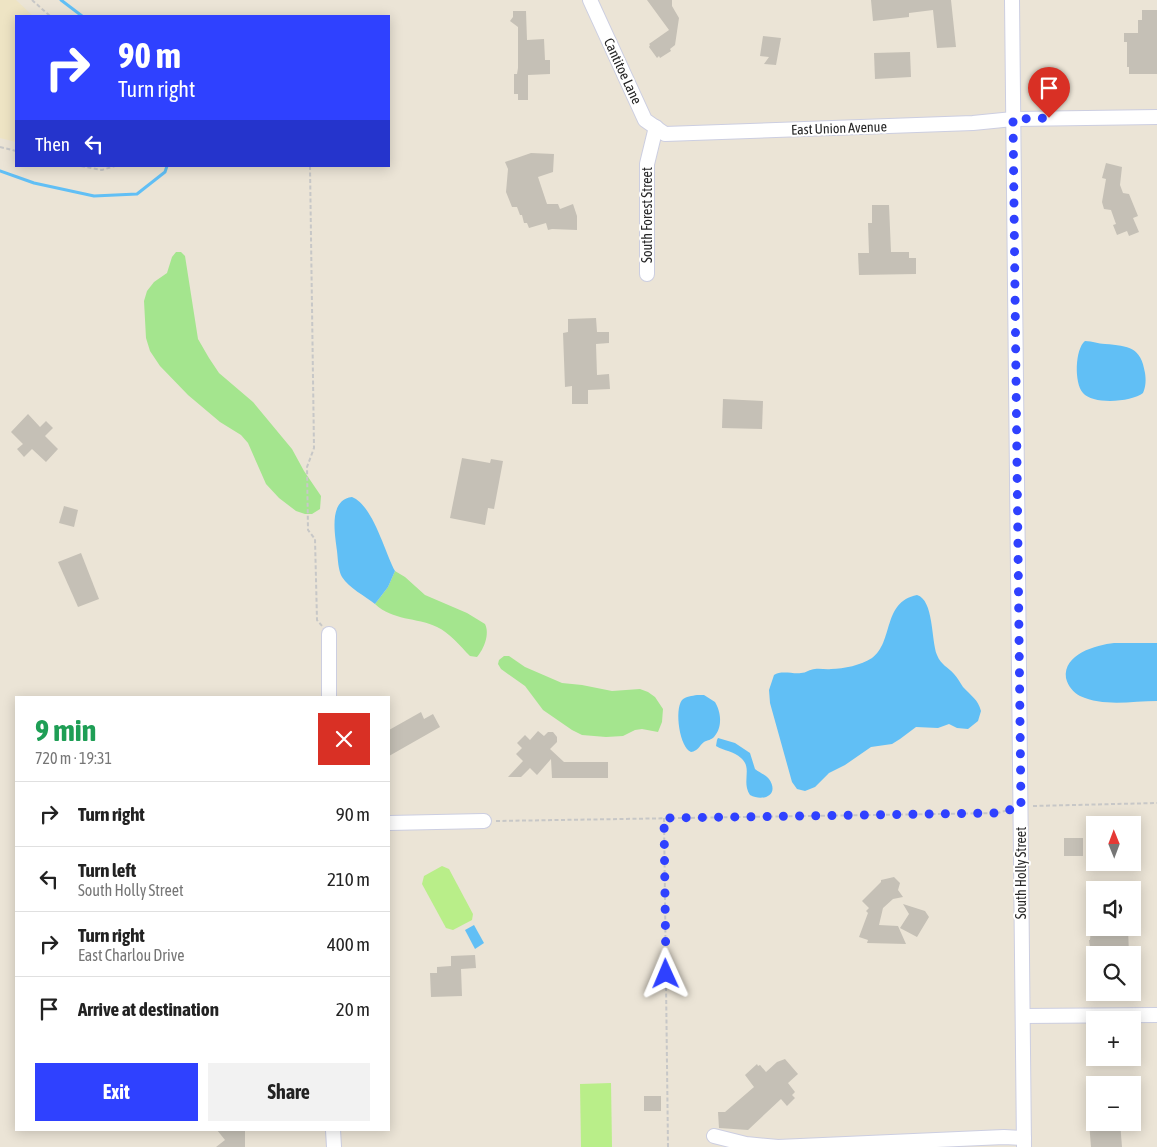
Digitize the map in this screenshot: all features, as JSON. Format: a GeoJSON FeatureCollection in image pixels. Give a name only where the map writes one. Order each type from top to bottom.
{"type":"FeatureCollection","features":[{"type":"Feature","properties":{"kind":"street","name":"Cantitoe Lane"},"geometry":{"type":"LineString","coordinates":[[590,0],[646,120],[660,131]]}},
{"type":"Feature","properties":{"kind":"street","name":"South Holly Street"},"geometry":{"type":"LineString","coordinates":[[1012,0],[1024,1143]]}},
{"type":"Feature","properties":{"kind":"street","name":"East Union Avenue"},"geometry":{"type":"LineString","coordinates":[[660,131],[973,123],[1013,119],[1157,117]]}},
{"type":"Feature","properties":{"kind":"street","name":"South Forest Street"},"geometry":{"type":"LineString","coordinates":[[647,274],[647,164],[660,131]]}},
{"type":"Feature","properties":{"kind":"street"},"geometry":{"type":"LineString","coordinates":[[329,634],[329,696]]}},
{"type":"Feature","properties":{"kind":"street"},"geometry":{"type":"LineString","coordinates":[[390,823],[484,821]]}},
{"type":"Feature","properties":{"kind":"street"},"geometry":{"type":"LineString","coordinates":[[1022,1016],[1157,1015]]}},
{"type":"Feature","properties":{"kind":"street"},"geometry":{"type":"LineString","coordinates":[[333,1131],[334,1147]]}},
{"type":"Feature","properties":{"kind":"street"},"geometry":{"type":"LineString","coordinates":[[714,1136],[752,1145],[778,1147],[1004,1137],[1024,1143]]}},
{"type":"Feature","properties":{"kind":"path"},"geometry":{"type":"LineString","coordinates":[[32,0],[49,15]]}},
{"type":"Feature","properties":{"kind":"path"},"geometry":{"type":"LineString","coordinates":[[0,147],[15,151]]}},
{"type":"Feature","properties":{"kind":"path"},"geometry":{"type":"LineString","coordinates":[[86,167],[102,170],[112,167]]}},
{"type":"Feature","properties":{"kind":"path"},"geometry":{"type":"LineString","coordinates":[[310,167],[314,448],[307,467],[308,530],[316,539],[317,620],[329,634]]}},
{"type":"Feature","properties":{"kind":"path"},"geometry":{"type":"LineString","coordinates":[[484,821],[997,813],[1021,807],[1157,803]]}},
{"type":"Feature","properties":{"kind":"path"},"geometry":{"type":"LineString","coordinates":[[664,818],[668,1147]]}},
{"type":"Feature","properties":{"kind":"shaded area"},"geometry":{"type":"Polygon","coordinates":[[[0,0],[16,0],[32,15],[15,15],[15,142],[0,138],[0,0]]]}},
{"type":"Feature","properties":{"kind":"green space"},"geometry":{"type":"Polygon","coordinates":[[[176,252],[181,252],[185,256],[198,339],[219,373],[253,402],[292,449],[321,496],[320,509],[312,514],[296,511],[279,498],[266,484],[248,443],[241,435],[220,422],[188,395],[160,366],[150,351],[146,338],[144,301],[147,291],[154,282],[167,273],[172,257],[176,252]]]}},
{"type":"Feature","properties":{"kind":"green space"},"geometry":{"type":"Polygon","coordinates":[[[395,571],[405,577],[425,595],[467,613],[485,624],[487,632],[486,641],[477,657],[470,656],[451,636],[437,627],[397,616],[375,604],[388,587],[395,571]]]}},
{"type":"Feature","properties":{"kind":"green space"},"geometry":{"type":"Polygon","coordinates":[[[504,656],[509,656],[525,667],[562,683],[612,691],[640,689],[648,692],[655,697],[663,709],[662,722],[658,732],[642,729],[623,736],[582,735],[543,710],[525,686],[501,669],[498,664],[499,660],[504,656]]]}},
{"type":"Feature","properties":{"kind":"green space"},"geometry":{"type":"Polygon","coordinates":[[[442,866],[449,869],[473,914],[472,920],[453,930],[446,928],[422,884],[424,876],[442,866]]]}},
{"type":"Feature","properties":{"kind":"green space"},"geometry":{"type":"Polygon","coordinates":[[[611,1083],[612,1147],[581,1147],[580,1084],[611,1083]]]}},
{"type":"Feature","properties":{"kind":"water"},"geometry":{"type":"Polygon","coordinates":[[[1085,341],[1127,347],[1137,353],[1145,373],[1143,393],[1122,400],[1103,401],[1088,397],[1083,393],[1078,382],[1077,366],[1079,351],[1085,341]]]}},
{"type":"Feature","properties":{"kind":"water"},"geometry":{"type":"Polygon","coordinates":[[[352,497],[366,509],[372,519],[395,571],[388,587],[375,604],[349,585],[342,577],[339,568],[335,527],[336,511],[344,499],[352,497]]]}},
{"type":"Feature","properties":{"kind":"water"},"geometry":{"type":"Polygon","coordinates":[[[917,595],[922,598],[929,612],[937,655],[978,703],[981,711],[978,721],[968,729],[957,728],[949,724],[938,728],[916,727],[892,744],[871,747],[845,765],[829,773],[815,787],[805,791],[797,789],[792,782],[770,703],[769,690],[774,675],[783,672],[803,673],[817,669],[841,668],[858,665],[872,658],[879,651],[898,606],[906,599],[917,595]]]}},
{"type":"Feature","properties":{"kind":"water"},"geometry":{"type":"Polygon","coordinates":[[[1114,643],[1157,643],[1157,701],[1118,703],[1099,701],[1080,696],[1068,684],[1066,670],[1075,657],[1098,646],[1114,643]]]}},
{"type":"Feature","properties":{"kind":"water"},"geometry":{"type":"Polygon","coordinates":[[[697,695],[704,695],[715,702],[719,710],[720,724],[714,737],[691,752],[687,749],[681,736],[678,712],[682,700],[697,695]]]}},
{"type":"Feature","properties":{"kind":"water"},"geometry":{"type":"Polygon","coordinates":[[[718,738],[735,743],[750,753],[755,769],[768,778],[772,785],[771,793],[768,796],[760,798],[750,795],[746,785],[747,771],[744,762],[735,754],[716,746],[718,738]]]}},
{"type":"Feature","properties":{"kind":"water"},"geometry":{"type":"Polygon","coordinates":[[[474,925],[484,943],[475,949],[465,930],[474,925]]]}},
{"type":"Feature","properties":{"kind":"building"},"geometry":{"type":"Polygon","coordinates":[[[647,0],[672,0],[672,6],[679,18],[675,45],[670,49],[671,51],[660,58],[659,56],[657,58],[649,44],[669,30],[647,0]]]}},
{"type":"Feature","properties":{"kind":"building"},"geometry":{"type":"Polygon","coordinates":[[[871,0],[951,0],[956,47],[937,48],[933,10],[909,13],[909,17],[873,21],[871,0]]]}},
{"type":"Feature","properties":{"kind":"building"},"geometry":{"type":"Polygon","coordinates":[[[1142,10],[1157,10],[1157,74],[1129,74],[1129,67],[1127,67],[1127,42],[1124,42],[1124,33],[1138,33],[1138,20],[1142,20],[1142,10]]]}},
{"type":"Feature","properties":{"kind":"building"},"geometry":{"type":"Polygon","coordinates":[[[513,11],[526,11],[527,40],[544,39],[545,60],[550,60],[550,74],[528,75],[528,100],[518,100],[518,94],[514,94],[514,74],[517,74],[518,68],[518,27],[510,21],[513,17],[513,11]]]}},
{"type":"Feature","properties":{"kind":"building"},"geometry":{"type":"Polygon","coordinates":[[[763,36],[781,38],[776,65],[764,64],[769,57],[760,56],[763,36]]]}},
{"type":"Feature","properties":{"kind":"building"},"geometry":{"type":"Polygon","coordinates":[[[910,52],[911,77],[875,79],[874,53],[910,52]]]}},
{"type":"Feature","properties":{"kind":"building"},"geometry":{"type":"Polygon","coordinates":[[[531,153],[554,154],[553,172],[538,177],[547,204],[558,204],[560,209],[573,204],[577,216],[577,230],[548,230],[546,223],[529,228],[527,223],[524,223],[517,207],[512,207],[506,192],[508,169],[505,162],[531,153]]]}},
{"type":"Feature","properties":{"kind":"building"},"geometry":{"type":"Polygon","coordinates":[[[1106,163],[1122,167],[1120,185],[1123,193],[1129,194],[1138,216],[1133,218],[1139,232],[1129,236],[1127,231],[1117,235],[1113,225],[1116,224],[1111,210],[1104,209],[1102,202],[1106,179],[1102,178],[1106,163]]]}},
{"type":"Feature","properties":{"kind":"building"},"geometry":{"type":"Polygon","coordinates":[[[872,205],[889,205],[891,252],[909,252],[909,258],[916,258],[916,274],[859,275],[858,253],[869,253],[868,223],[872,223],[872,205]]]}},
{"type":"Feature","properties":{"kind":"building"},"geometry":{"type":"Polygon","coordinates":[[[596,318],[597,332],[609,332],[609,343],[596,344],[597,375],[609,374],[610,389],[588,390],[588,404],[572,404],[572,386],[565,387],[563,333],[568,332],[568,319],[596,318]]]}},
{"type":"Feature","properties":{"kind":"building"},"geometry":{"type":"Polygon","coordinates":[[[723,399],[763,401],[762,429],[722,428],[723,399]]]}},
{"type":"Feature","properties":{"kind":"building"},"geometry":{"type":"Polygon","coordinates":[[[28,414],[40,427],[46,421],[53,428],[45,436],[58,449],[46,462],[32,449],[24,457],[17,449],[23,444],[11,432],[28,414]]]}},
{"type":"Feature","properties":{"kind":"building"},"geometry":{"type":"Polygon","coordinates":[[[462,458],[490,463],[491,459],[503,461],[494,509],[488,508],[485,525],[450,518],[462,458]]]}},
{"type":"Feature","properties":{"kind":"building"},"geometry":{"type":"Polygon","coordinates":[[[64,506],[78,510],[74,527],[59,523],[64,506]]]}},
{"type":"Feature","properties":{"kind":"building"},"geometry":{"type":"Polygon","coordinates":[[[81,553],[99,599],[78,607],[58,562],[81,553]]]}},
{"type":"Feature","properties":{"kind":"building"},"geometry":{"type":"Polygon","coordinates":[[[421,712],[424,719],[433,714],[440,727],[390,755],[390,729],[421,712]]]}},
{"type":"Feature","properties":{"kind":"building"},"geometry":{"type":"Polygon","coordinates":[[[538,731],[544,736],[548,732],[553,732],[557,737],[557,742],[550,749],[564,762],[608,762],[608,778],[552,778],[551,759],[537,775],[530,768],[521,777],[508,777],[523,761],[516,754],[522,748],[517,743],[525,735],[530,740],[538,731]]]}},
{"type":"Feature","properties":{"kind":"building"},"geometry":{"type":"Polygon","coordinates":[[[1064,838],[1083,838],[1083,856],[1064,856],[1064,838]]]}},
{"type":"Feature","properties":{"kind":"building"},"geometry":{"type":"Polygon","coordinates":[[[894,877],[900,883],[898,890],[903,897],[893,899],[883,908],[879,925],[898,926],[906,944],[867,943],[868,940],[859,937],[868,913],[866,911],[869,908],[862,901],[881,880],[894,877]]]}},
{"type":"Feature","properties":{"kind":"building"},"geometry":{"type":"Polygon","coordinates":[[[903,904],[925,911],[929,917],[917,937],[900,928],[909,914],[903,904]]]}},
{"type":"Feature","properties":{"kind":"building"},"geometry":{"type":"Polygon","coordinates":[[[1090,936],[1128,936],[1129,946],[1090,946],[1090,936]]]}},
{"type":"Feature","properties":{"kind":"building"},"geometry":{"type":"Polygon","coordinates":[[[475,955],[476,968],[461,969],[462,996],[431,997],[430,973],[437,973],[437,967],[451,966],[451,956],[475,955]]]}},
{"type":"Feature","properties":{"kind":"building"},"geometry":{"type":"Polygon","coordinates":[[[785,1059],[798,1074],[788,1083],[795,1092],[792,1095],[795,1098],[787,1106],[781,1099],[748,1130],[719,1128],[718,1112],[725,1112],[754,1087],[745,1075],[757,1064],[766,1072],[777,1062],[785,1059]]]}},
{"type":"Feature","properties":{"kind":"building"},"geometry":{"type":"Polygon","coordinates":[[[644,1096],[661,1096],[661,1111],[644,1111],[644,1096]]]}},
{"type":"Feature","properties":{"kind":"building"},"geometry":{"type":"Polygon","coordinates":[[[218,1131],[245,1131],[245,1147],[216,1147],[225,1140],[218,1131]]]}},
{"type":"Feature","properties":{"kind":"building"},"geometry":{"type":"Polygon","coordinates":[[[1090,1131],[1121,1131],[1122,1147],[1091,1147],[1090,1131]]]}},
{"type":"Feature","properties":{"kind":"waterway"},"geometry":{"type":"LineString","coordinates":[[61,0],[81,15]]}},
{"type":"Feature","properties":{"kind":"waterway"},"geometry":{"type":"LineString","coordinates":[[0,171],[34,183],[94,196],[137,194],[165,172],[167,167]]}},
{"type":"Feature","properties":{"kind":"route"},"geometry":{"type":"LineString","coordinates":[[666,974],[664,818],[997,813],[1021,807],[1013,119],[1049,118]]}}]}
